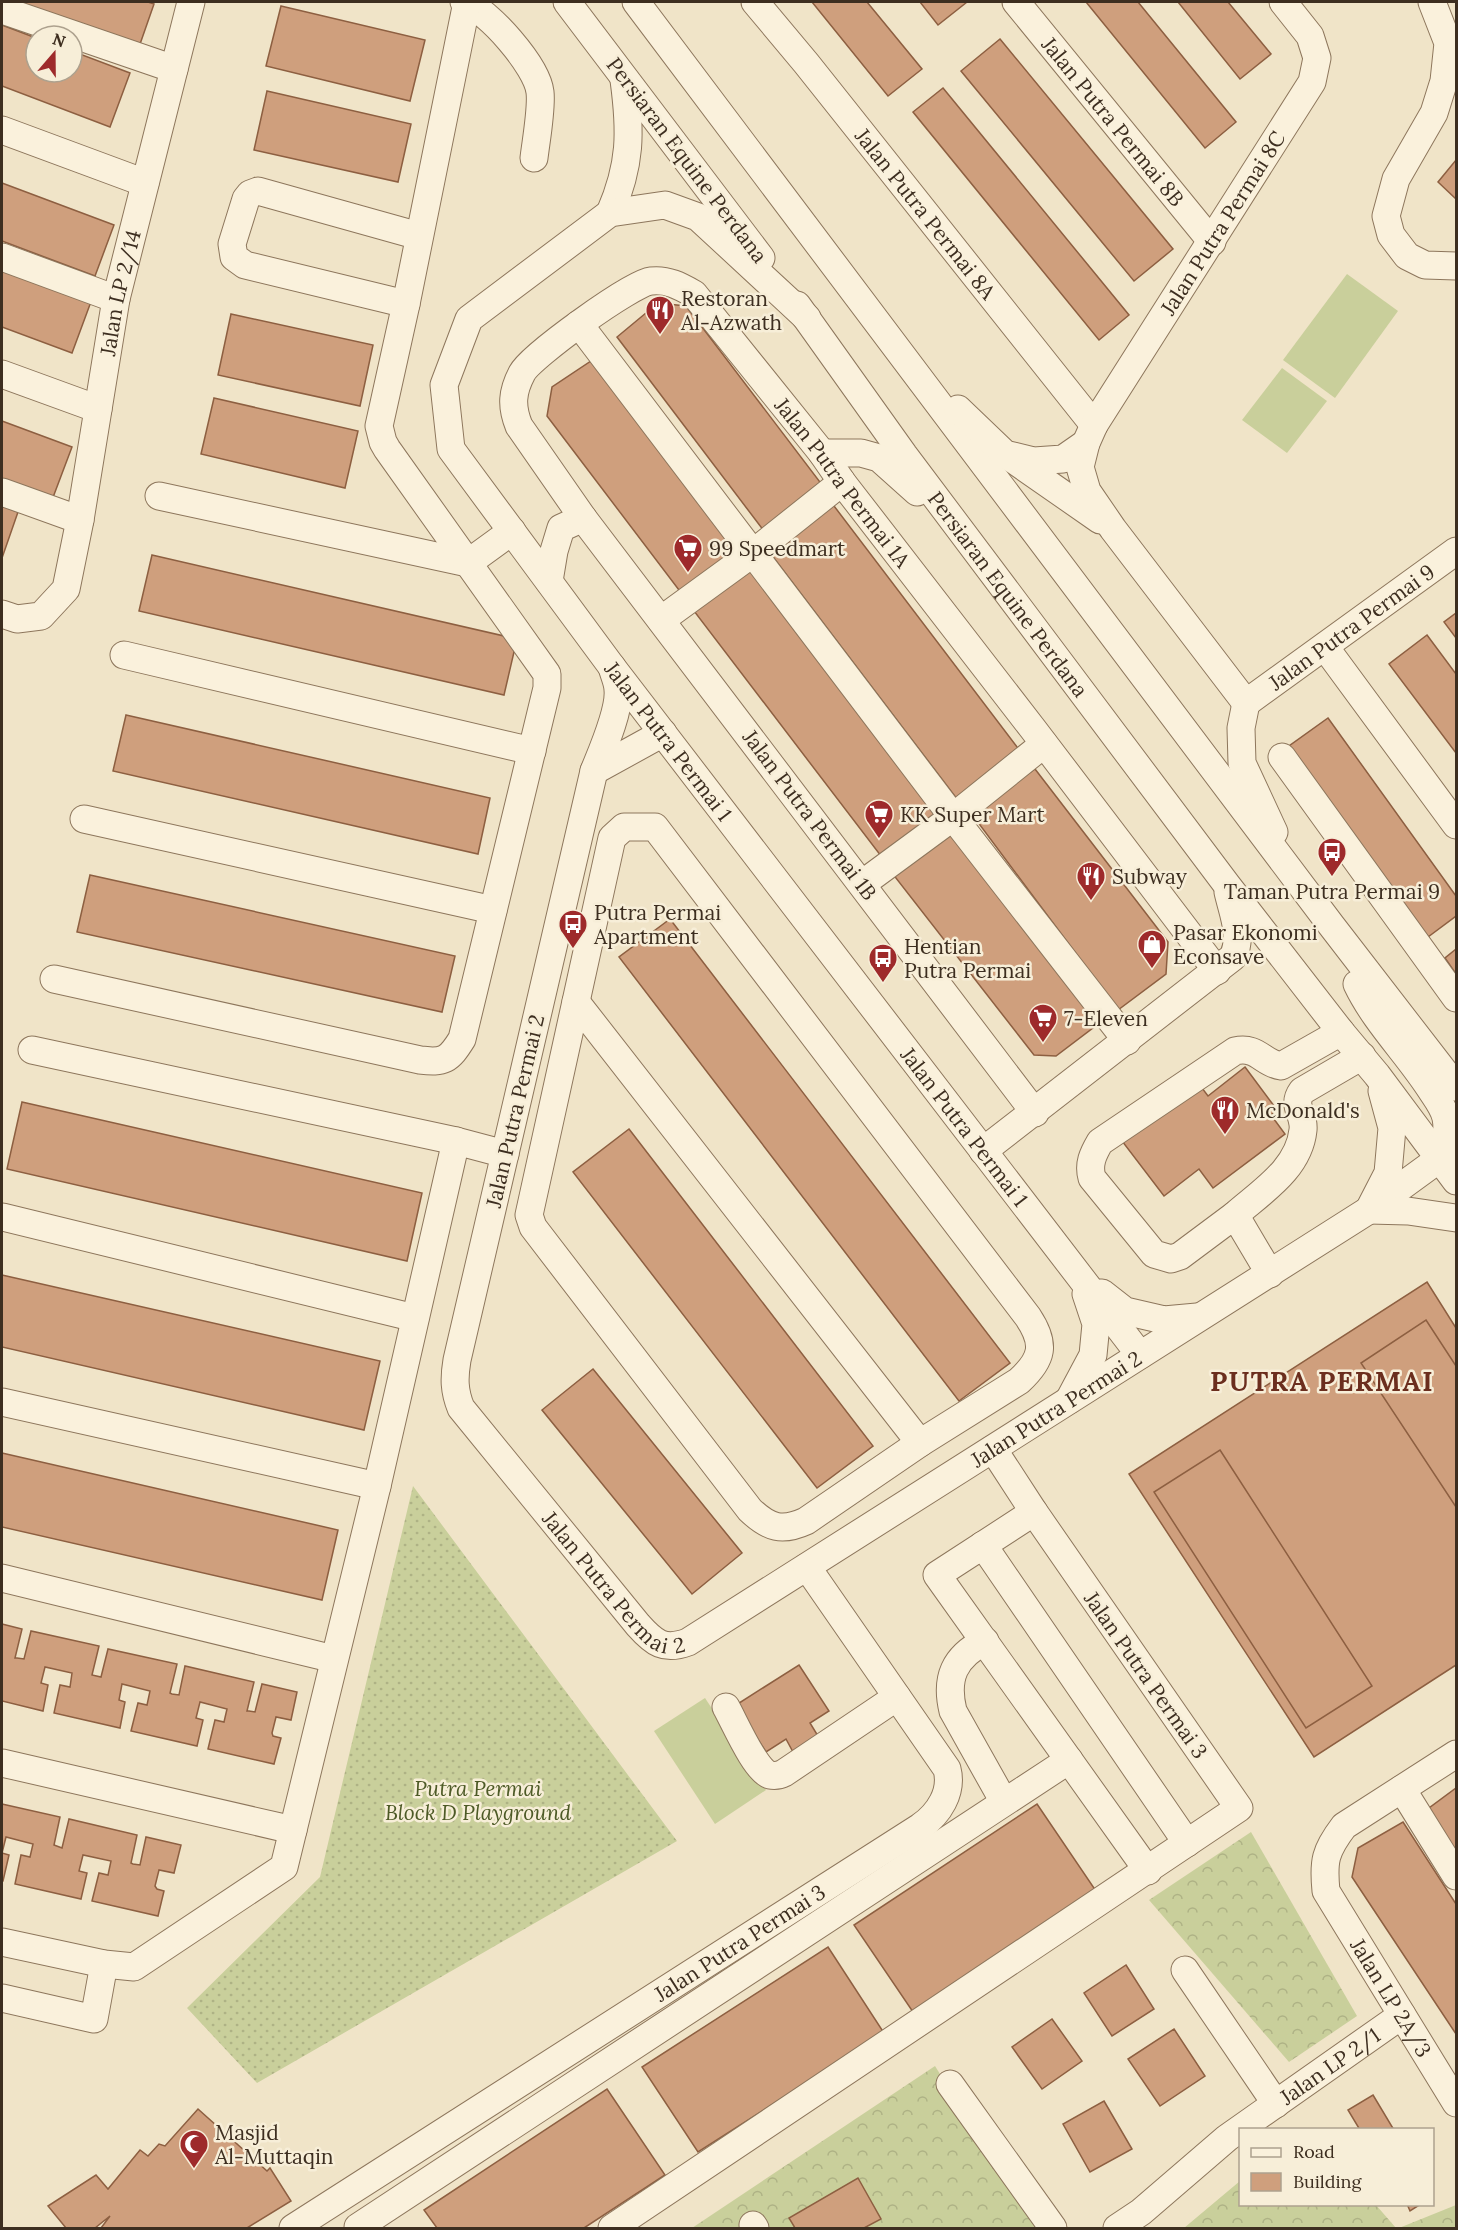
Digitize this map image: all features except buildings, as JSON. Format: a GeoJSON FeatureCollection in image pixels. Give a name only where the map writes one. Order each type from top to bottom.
{"type":"FeatureCollection","features":[{"type":"Feature","properties":{"kind":"street","name":"Jalan LP 2/14"},"geometry":{"type":"LineString","coordinates":[[2,614],[17,619],[41,616],[66,588],[80,520],[116,299],[190,2]]}},
{"type":"Feature","properties":{"kind":"street"},"geometry":{"type":"LineString","coordinates":[[54,979],[438,1063],[453,1054],[462,1039],[548,688],[547,674],[387,449],[380,434],[380,418],[406,304],[466,2],[503,32],[525,58],[540,91],[534,158]]}},
{"type":"Feature","properties":{"kind":"street","name":"Persiaran Equine Perdana"},"geometry":{"type":"LineString","coordinates":[[567,2],[807,318],[948,513],[1227,885],[1341,1032],[1448,1157],[1456,1181]]}},
{"type":"Feature","properties":{"kind":"street"},"geometry":{"type":"LineString","coordinates":[[636,2],[1286,866],[1456,1087]]}},
{"type":"Feature","properties":{"kind":"street","name":"Jalan Putra Permai 8A"},"geometry":{"type":"LineString","coordinates":[[755,2],[806,63],[1090,434]]}},
{"type":"Feature","properties":{"kind":"street","name":"Jalan Putra Permai 8B"},"geometry":{"type":"LineString","coordinates":[[1017,2],[1212,242]]}},
{"type":"Feature","properties":{"kind":"street","name":"Jalan Putra Permai 8C"},"geometry":{"type":"LineString","coordinates":[[1090,434],[1312,82],[1317,58],[1310,36],[1282,2]]}},
{"type":"Feature","properties":{"kind":"street"},"geometry":{"type":"LineString","coordinates":[[1432,2],[1448,43],[1444,81],[1434,113],[1396,179],[1386,216],[1391,235],[1407,256],[1425,266],[1456,266]]}},
{"type":"Feature","properties":{"kind":"street"},"geometry":{"type":"LineString","coordinates":[[2,10],[174,69]]}},
{"type":"Feature","properties":{"kind":"street"},"geometry":{"type":"LineString","coordinates":[[610,213],[621,188],[627,157],[629,118],[624,78]]}},
{"type":"Feature","properties":{"kind":"street"},"geometry":{"type":"LineString","coordinates":[[2,130],[145,183]]}},
{"type":"Feature","properties":{"kind":"street"},"geometry":{"type":"LineString","coordinates":[[406,304],[245,265],[234,257],[232,244],[246,199],[250,194],[258,191],[419,236]]}},
{"type":"Feature","properties":{"kind":"street","name":"Jalan Putra Permai 1"},"geometry":{"type":"LineString","coordinates":[[807,318],[698,217],[665,205],[610,213],[470,319],[444,385],[451,449],[612,668],[1140,1355]]}},
{"type":"Feature","properties":{"kind":"street"},"geometry":{"type":"LineString","coordinates":[[2,257],[116,299]]}},
{"type":"Feature","properties":{"kind":"street","name":"Jalan Putra Permai 1A"},"geometry":{"type":"LineString","coordinates":[[583,518],[519,426],[513,410],[515,390],[523,371],[579,324],[638,285],[649,281],[665,281],[679,286],[694,294],[822,453],[1217,971]]}},
{"type":"Feature","properties":{"kind":"street"},"geometry":{"type":"LineString","coordinates":[[579,324],[953,817],[1127,1041]]}},
{"type":"Feature","properties":{"kind":"street"},"geometry":{"type":"LineString","coordinates":[[899,352],[1005,454],[1113,529]]}},
{"type":"Feature","properties":{"kind":"street"},"geometry":{"type":"LineString","coordinates":[[2,374],[98,409]]}},
{"type":"Feature","properties":{"kind":"street"},"geometry":{"type":"LineString","coordinates":[[1005,454],[1034,461],[1062,459],[1090,434]]}},
{"type":"Feature","properties":{"kind":"street"},"geometry":{"type":"LineString","coordinates":[[1090,434],[1080,467],[1087,491],[1113,529],[1246,703],[1240,728],[1242,763],[1271,824],[1286,866]]}},
{"type":"Feature","properties":{"kind":"street"},"geometry":{"type":"LineString","coordinates":[[822,453],[861,453],[879,458],[924,498],[948,513]]}},
{"type":"Feature","properties":{"kind":"street"},"geometry":{"type":"LineString","coordinates":[[662,620],[753,553],[842,482]]}},
{"type":"Feature","properties":{"kind":"street"},"geometry":{"type":"LineString","coordinates":[[2,492],[80,520]]}},
{"type":"Feature","properties":{"kind":"street"},"geometry":{"type":"LineString","coordinates":[[159,496],[468,563],[512,531]]}},
{"type":"Feature","properties":{"kind":"street"},"geometry":{"type":"LineString","coordinates":[[549,581],[561,528],[583,518]]}},
{"type":"Feature","properties":{"kind":"street","name":"Jalan Putra Permai 1B"},"geometry":{"type":"LineString","coordinates":[[583,518],[1035,1113]]}},
{"type":"Feature","properties":{"kind":"street","name":"Jalan Putra Permai 9"},"geometry":{"type":"LineString","coordinates":[[1246,703],[1456,551]]}},
{"type":"Feature","properties":{"kind":"street"},"geometry":{"type":"LineString","coordinates":[[1324,647],[1456,825]]}},
{"type":"Feature","properties":{"kind":"street"},"geometry":{"type":"LineString","coordinates":[[124,655],[532,750]]}},
{"type":"Feature","properties":{"kind":"street","name":"Jalan Putra Permai 2"},"geometry":{"type":"LineString","coordinates":[[612,668],[619,692],[605,744],[594,771],[454,1380],[455,1396],[461,1408],[638,1625],[659,1644],[674,1647],[688,1642],[1270,1274],[1448,1157]]}},
{"type":"Feature","properties":{"kind":"street"},"geometry":{"type":"LineString","coordinates":[[594,771],[663,733]]}},
{"type":"Feature","properties":{"kind":"street"},"geometry":{"type":"LineString","coordinates":[[862,884],[953,817],[1044,744]]}},
{"type":"Feature","properties":{"kind":"street"},"geometry":{"type":"LineString","coordinates":[[1282,757],[1456,998]]}},
{"type":"Feature","properties":{"kind":"street"},"geometry":{"type":"LineString","coordinates":[[84,819],[493,910]]}},
{"type":"Feature","properties":{"kind":"street"},"geometry":{"type":"LineString","coordinates":[[624,826],[655,827],[1038,1332],[1041,1343],[1033,1368],[806,1521],[792,1527],[777,1528],[761,1521],[750,1510],[533,1227],[529,1215],[550,1121],[612,838],[624,826]]}},
{"type":"Feature","properties":{"kind":"street"},"geometry":{"type":"LineString","coordinates":[[983,1151],[1035,1113],[1233,957],[1238,947],[1238,933],[1227,885]]}},
{"type":"Feature","properties":{"kind":"street"},"geometry":{"type":"LineString","coordinates":[[1331,925],[1364,998],[1422,1075],[1443,1108],[1447,1119],[1448,1157]]}},
{"type":"Feature","properties":{"kind":"street"},"geometry":{"type":"LineString","coordinates":[[576,1002],[920,1443]]}},
{"type":"Feature","properties":{"kind":"street"},"geometry":{"type":"LineString","coordinates":[[1341,1032],[1281,1066],[1274,1065],[1246,1049],[1235,1052],[1100,1142],[1093,1155],[1090,1170],[1092,1178],[1154,1254],[1171,1260],[1180,1256],[1234,1215],[1286,1170],[1303,1132],[1303,1118],[1296,1104],[1302,1092],[1370,1066],[1392,1128],[1388,1173],[1370,1210],[1408,1211],[1456,1218]]}},
{"type":"Feature","properties":{"kind":"street"},"geometry":{"type":"LineString","coordinates":[[32,1050],[461,1142],[505,1154]]}},
{"type":"Feature","properties":{"kind":"street"},"geometry":{"type":"LineString","coordinates":[[515,1110],[550,1121]]}},
{"type":"Feature","properties":{"kind":"street"},"geometry":{"type":"LineString","coordinates":[[2,1942],[104,1964],[134,1967],[284,1867],[377,1486],[415,1318],[461,1142]]}},
{"type":"Feature","properties":{"kind":"street"},"geometry":{"type":"LineString","coordinates":[[1234,1215],[1270,1274]]}},
{"type":"Feature","properties":{"kind":"street"},"geometry":{"type":"LineString","coordinates":[[3,1217],[415,1318]]}},
{"type":"Feature","properties":{"kind":"street","name":"Jalan Putra Permai 1"},"geometry":{"type":"LineString","coordinates":[[1079,1276],[1125,1311],[1164,1320],[1200,1317]]}},
{"type":"Feature","properties":{"kind":"street","name":"Jalan Putra Permai 1"},"geometry":{"type":"LineString","coordinates":[[1068,1401],[1093,1355],[1096,1324],[1079,1276]]}},
{"type":"Feature","properties":{"kind":"street"},"geometry":{"type":"LineString","coordinates":[[2,1402],[377,1486]]}},
{"type":"Feature","properties":{"kind":"street","name":"Jalan Putra Permai 3"},"geometry":{"type":"LineString","coordinates":[[612,2229],[1239,1808],[993,1449]]}},
{"type":"Feature","properties":{"kind":"street"},"geometry":{"type":"LineString","coordinates":[[1034,1512],[937,1575],[1148,1870]]}},
{"type":"Feature","properties":{"kind":"street"},"geometry":{"type":"LineString","coordinates":[[983,1545],[1187,1843]]}},
{"type":"Feature","properties":{"kind":"street","name":"Jalan Putra Permai 3"},"geometry":{"type":"LineString","coordinates":[[293,2229],[929,1821],[943,1803],[950,1778],[947,1768],[807,1567]]}},
{"type":"Feature","properties":{"kind":"street"},"geometry":{"type":"LineString","coordinates":[[2,1578],[334,1659]]}},
{"type":"Feature","properties":{"kind":"street"},"geometry":{"type":"LineString","coordinates":[[985,1641],[969,1650],[958,1660],[949,1695],[953,1711],[1004,1802]]}},
{"type":"Feature","properties":{"kind":"street"},"geometry":{"type":"LineString","coordinates":[[726,1707],[759,1767],[770,1775],[777,1775],[784,1773],[897,1697]]}},
{"type":"Feature","properties":{"kind":"street"},"geometry":{"type":"LineString","coordinates":[[1456,1754],[1402,1789],[1456,1876]]}},
{"type":"Feature","properties":{"kind":"street"},"geometry":{"type":"LineString","coordinates":[[339,2199],[358,2228],[1069,1760]]}},
{"type":"Feature","properties":{"kind":"street"},"geometry":{"type":"LineString","coordinates":[[2,1763],[293,1830]]}},
{"type":"Feature","properties":{"kind":"street","name":"Jalan LP 2A/3"},"geometry":{"type":"LineString","coordinates":[[1402,1789],[1344,1826],[1332,1842],[1325,1857],[1326,1892],[1456,2103]]}},
{"type":"Feature","properties":{"kind":"street"},"geometry":{"type":"LineString","coordinates":[[2,1998],[94,2019],[104,1964]]}},
{"type":"Feature","properties":{"kind":"street"},"geometry":{"type":"LineString","coordinates":[[1185,1970],[1276,2104]]}},
{"type":"Feature","properties":{"kind":"street","name":"Jalan LP 2/1"},"geometry":{"type":"LineString","coordinates":[[1241,2128],[1402,2015]]}},
{"type":"Feature","properties":{"kind":"street"},"geometry":{"type":"LineString","coordinates":[[950,2084],[1053,2229]]}},
{"type":"Feature","properties":{"kind":"street","name":"Jalan LP 2/1"},"geometry":{"type":"LineString","coordinates":[[1117,2229],[1141,2212],[1239,2130]]}},
{"type":"Feature","properties":{"kind":"green space"},"geometry":{"type":"Polygon","coordinates":[[[1347,274],[1398,311],[1335,398],[1283,360],[1347,274]]]}},
{"type":"Feature","properties":{"kind":"green space"},"geometry":{"type":"Polygon","coordinates":[[[1282,368],[1327,401],[1287,453],[1242,420],[1282,368]]]}},
{"type":"Feature","properties":{"kind":"green space","name":"Putra Permai Block D Playground"},"geometry":{"type":"Polygon","coordinates":[[[413,1486],[677,1841],[257,2083],[187,2008],[320,1877],[413,1486]]]}},
{"type":"Feature","properties":{"kind":"green space"},"geometry":{"type":"Polygon","coordinates":[[[705,1698],[766,1790],[715,1824],[654,1731],[705,1698]]]}},
{"type":"Feature","properties":{"kind":"green space"},"geometry":{"type":"Polygon","coordinates":[[[1251,1832],[1357,2016],[1289,2062],[1149,1900],[1251,1832]]]}},
{"type":"Feature","properties":{"kind":"green space"},"geometry":{"type":"Polygon","coordinates":[[[935,2066],[1036,2228],[692,2228],[935,2066]]]}},
{"type":"Feature","properties":{"kind":"green space"},"geometry":{"type":"Polygon","coordinates":[[[1239,2182],[1239,2206],[1377,2206],[1396,2228],[1184,2228],[1239,2182]]]}},
{"type":"Feature","properties":{"kind":"green space"},"geometry":{"type":"Polygon","coordinates":[[[1456,2205],[1456,2228],[1399,2228],[1456,2205]]]}},
{"type":"Feature","properties":{"kind":"place","name":"Restoran Al-Azwath"},"geometry":{"type":"Point","coordinates":[660,336]}},
{"type":"Feature","properties":{"kind":"place","name":"99 Speedmart"},"geometry":{"type":"Point","coordinates":[688,574]}},
{"type":"Feature","properties":{"kind":"place","name":"KK Super Mart"},"geometry":{"type":"Point","coordinates":[879,840]}},
{"type":"Feature","properties":{"kind":"place","name":"Taman Putra Permai 9"},"geometry":{"type":"Point","coordinates":[1332,878]}},
{"type":"Feature","properties":{"kind":"place","name":"Subway"},"geometry":{"type":"Point","coordinates":[1091,902]}},
{"type":"Feature","properties":{"kind":"place","name":"Putra Permai Apartment"},"geometry":{"type":"Point","coordinates":[573,950]}},
{"type":"Feature","properties":{"kind":"place","name":"Pasar Ekonomi Econsave"},"geometry":{"type":"Point","coordinates":[1152,970]}},
{"type":"Feature","properties":{"kind":"place","name":"Hentian Putra Permai"},"geometry":{"type":"Point","coordinates":[883,984]}},
{"type":"Feature","properties":{"kind":"place","name":"7-Eleven"},"geometry":{"type":"Point","coordinates":[1043,1044]}},
{"type":"Feature","properties":{"kind":"place","name":"McDonald's"},"geometry":{"type":"Point","coordinates":[1225,1136]}},
{"type":"Feature","properties":{"kind":"place","name":"Masjid Al-Muttaqin"},"geometry":{"type":"Point","coordinates":[194,2170]}},
{"type":"Feature","properties":{"kind":"district","name":"PUTRA PERMAI"},"geometry":{"type":"Point","coordinates":[1322,1381]}}]}
